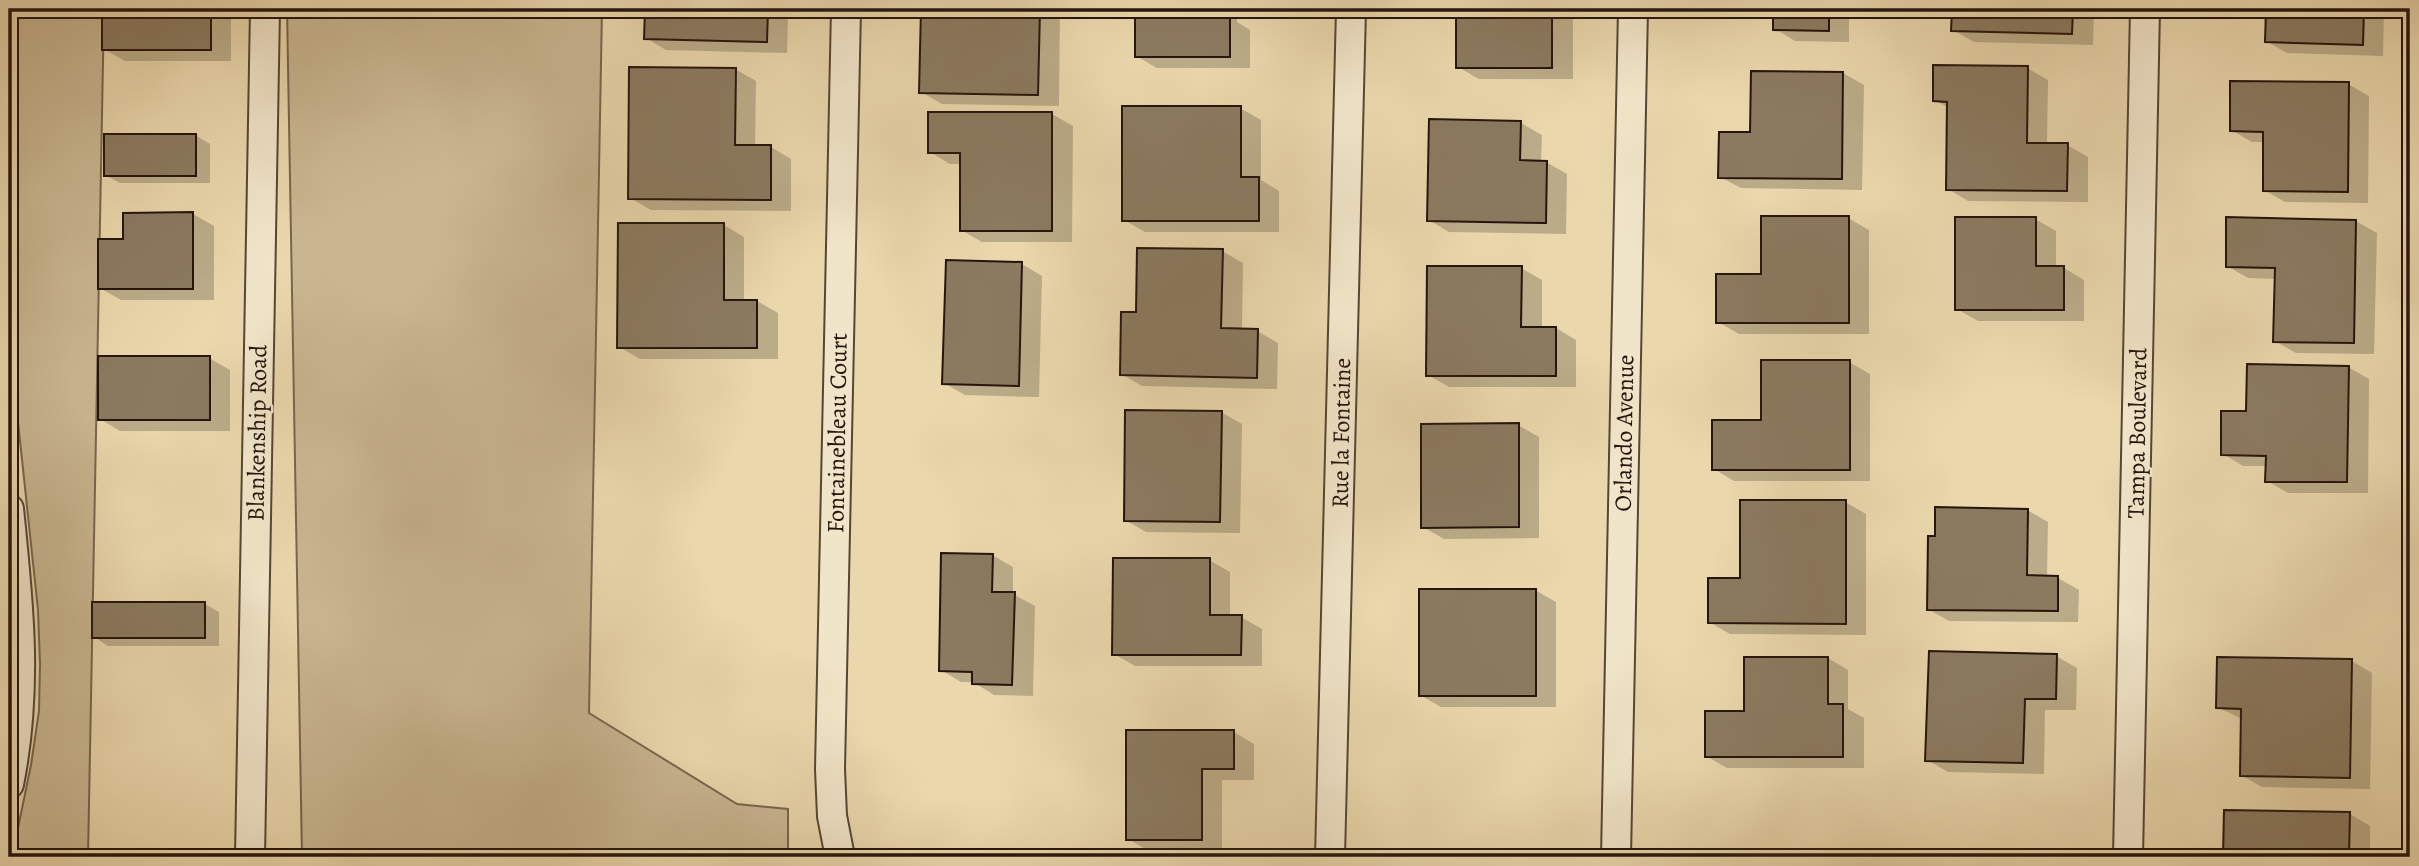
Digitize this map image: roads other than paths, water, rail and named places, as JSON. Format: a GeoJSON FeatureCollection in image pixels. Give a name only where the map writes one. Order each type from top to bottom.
{"type":"FeatureCollection","features":[{"type":"Feature","properties":{"kind":"street","name":"Blankenship Road"},"geometry":{"type":"LineString","coordinates":[[250,857],[265,9]]}},
{"type":"Feature","properties":{"kind":"street","name":"Fontainebleau Court"},"geometry":{"type":"LineString","coordinates":[[840,857],[832,816],[830,769],[846,9]]}},
{"type":"Feature","properties":{"kind":"street","name":"Rue la Fontaine"},"geometry":{"type":"LineString","coordinates":[[1330,857],[1351,9]]}},
{"type":"Feature","properties":{"kind":"street","name":"Orlando Avenue"},"geometry":{"type":"LineString","coordinates":[[1616,857],[1633,9]]}},
{"type":"Feature","properties":{"kind":"street","name":"Tampa Boulevard"},"geometry":{"type":"LineString","coordinates":[[2128,857],[2146,9]]}},
{"type":"Feature","properties":{"kind":"street"},"geometry":{"type":"LineString","coordinates":[[9,509],[20,612],[22,663],[20,708],[9,784]]}}]}
